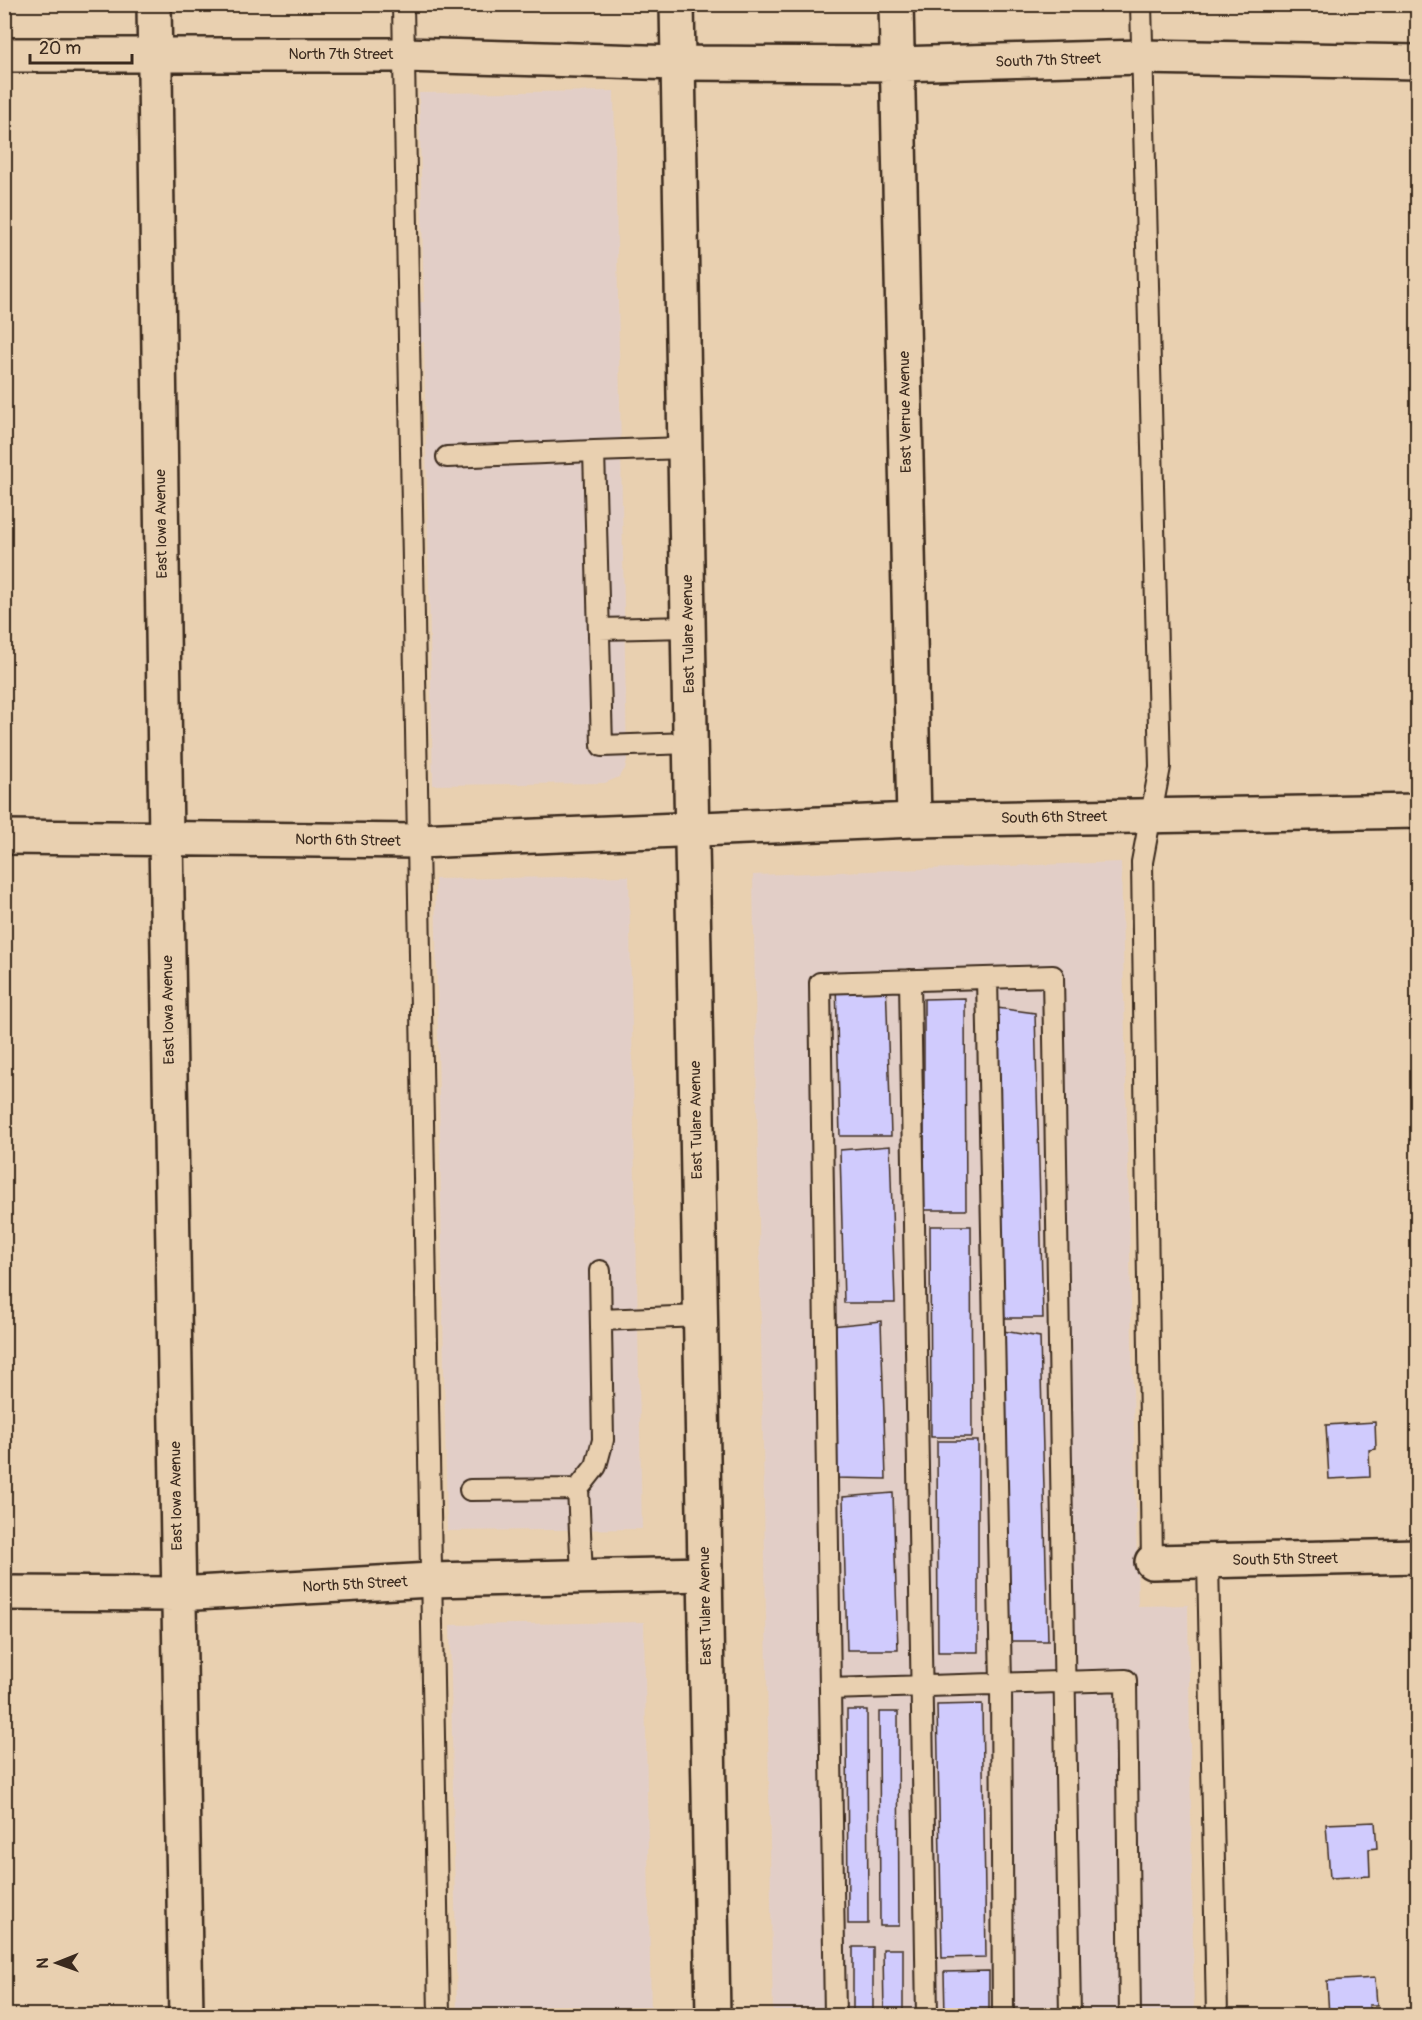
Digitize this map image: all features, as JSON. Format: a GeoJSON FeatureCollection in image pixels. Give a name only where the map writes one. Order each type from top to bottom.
{"type":"FeatureCollection","features":[{"type":"Feature","properties":{"kind":"street","name":"East Iowa Avenue"},"geometry":{"type":"LineString","coordinates":[[154,4],[186,2016]]}},
{"type":"Feature","properties":{"kind":"street","name":"East Tulare Avenue"},"geometry":{"type":"LineString","coordinates":[[677,4],[713,2016]]}},
{"type":"Feature","properties":{"kind":"street","name":"East Verrue Avenue"},"geometry":{"type":"LineString","coordinates":[[896,4],[914,820]]}},
{"type":"Feature","properties":{"kind":"street","name":"North 7th Street"},"geometry":{"type":"LineString","coordinates":[[4,55],[404,55],[678,63]]}},
{"type":"Feature","properties":{"kind":"street","name":"South 7th Street"},"geometry":{"type":"LineString","coordinates":[[678,63],[897,64],[1142,57],[1418,62]]}},
{"type":"Feature","properties":{"kind":"street","name":"South 6th Street"},"geometry":{"type":"LineString","coordinates":[[691,828],[914,820],[1418,811]]}},
{"type":"Feature","properties":{"kind":"street","name":"North 6th Street"},"geometry":{"type":"LineString","coordinates":[[4,837],[419,841],[691,828]]}},
{"type":"Feature","properties":{"kind":"street","name":"South 5th Street"},"geometry":{"type":"LineString","coordinates":[[1152,1562],[1418,1556]]}},
{"type":"Feature","properties":{"kind":"street","name":"North 5th Street"},"geometry":{"type":"LineString","coordinates":[[4,1593],[178,1594],[431,1581],[705,1574]]}},
{"type":"Feature","properties":{"kind":"lane"},"geometry":{"type":"LineString","coordinates":[[403,4],[438,2016]]}},
{"type":"Feature","properties":{"kind":"lane"},"geometry":{"type":"LineString","coordinates":[[1141,4],[1160,767],[1143,862],[1152,1562]]}},
{"type":"Feature","properties":{"kind":"lane"},"geometry":{"type":"LineString","coordinates":[[447,457],[684,448]]}},
{"type":"Feature","properties":{"kind":"lane"},"geometry":{"type":"LineString","coordinates":[[594,451],[602,746],[690,743]]}},
{"type":"Feature","properties":{"kind":"lane"},"geometry":{"type":"LineString","coordinates":[[599,629],[688,627]]}},
{"type":"Feature","properties":{"kind":"lane"},"geometry":{"type":"LineString","coordinates":[[835,2016],[820,982],[1053,976],[1070,2016]]}},
{"type":"Feature","properties":{"kind":"lane"},"geometry":{"type":"LineString","coordinates":[[987,978],[1000,1684],[1003,2016]]}},
{"type":"Feature","properties":{"kind":"lane"},"geometry":{"type":"LineString","coordinates":[[910,980],[927,2016]]}},
{"type":"Feature","properties":{"kind":"lane"},"geometry":{"type":"LineString","coordinates":[[582,1576],[578,1489],[596,1466],[603,1440],[600,1271]]}},
{"type":"Feature","properties":{"kind":"lane"},"geometry":{"type":"LineString","coordinates":[[601,1320],[700,1316]]}},
{"type":"Feature","properties":{"kind":"lane"},"geometry":{"type":"LineString","coordinates":[[470,1490],[578,1489]]}},
{"type":"Feature","properties":{"kind":"lane"},"geometry":{"type":"LineString","coordinates":[[1209,1561],[1217,2016]]}},
{"type":"Feature","properties":{"kind":"lane"},"geometry":{"type":"LineString","coordinates":[[830,1689],[1126,1680],[1130,2016]]}},
{"type":"Feature","properties":{"kind":"shaded area"},"geometry":{"type":"Polygon","coordinates":[[[614,91],[627,760],[625,769],[619,777],[605,783],[433,785],[424,342],[408,342],[408,303],[424,302],[419,93],[614,91]]]}},
{"type":"Feature","properties":{"kind":"shaded area"},"geometry":{"type":"Polygon","coordinates":[[[1121,862],[1138,1606],[1188,1605],[1194,2015],[773,2015],[753,875],[1121,862]]]}},
{"type":"Feature","properties":{"kind":"shaded area"},"geometry":{"type":"Polygon","coordinates":[[[629,876],[642,1529],[447,1531],[435,879],[629,876]]]}},
{"type":"Feature","properties":{"kind":"shaded area"},"geometry":{"type":"Polygon","coordinates":[[[644,1622],[651,2015],[457,2015],[450,1625],[644,1622]]]}},
{"type":"Feature","properties":{"kind":"building"},"geometry":{"type":"Polygon","coordinates":[[[886,979],[891,1136],[840,1136],[836,983],[886,979]]]}},
{"type":"Feature","properties":{"kind":"building"},"geometry":{"type":"Polygon","coordinates":[[[965,998],[966,1210],[924,1210],[924,999],[965,998]]]}},
{"type":"Feature","properties":{"kind":"building"},"geometry":{"type":"Polygon","coordinates":[[[997,1008],[1035,1013],[1043,1318],[1002,1318],[997,1008]]]}},
{"type":"Feature","properties":{"kind":"building"},"geometry":{"type":"Polygon","coordinates":[[[890,1146],[895,1303],[844,1303],[840,1150],[890,1146]]]}},
{"type":"Feature","properties":{"kind":"building"},"geometry":{"type":"Polygon","coordinates":[[[930,1226],[971,1226],[972,1437],[931,1437],[930,1226]]]}},
{"type":"Feature","properties":{"kind":"building"},"geometry":{"type":"Polygon","coordinates":[[[881,1321],[886,1479],[835,1478],[831,1326],[881,1321]]]}},
{"type":"Feature","properties":{"kind":"building"},"geometry":{"type":"Polygon","coordinates":[[[1003,1331],[1040,1337],[1048,1641],[1008,1641],[1003,1331]]]}},
{"type":"Feature","properties":{"kind":"building"},"geometry":{"type":"Polygon","coordinates":[[[1375,1422],[1376,1449],[1369,1450],[1370,1477],[1329,1479],[1326,1425],[1375,1422]]]}},
{"type":"Feature","properties":{"kind":"building"},"geometry":{"type":"Polygon","coordinates":[[[937,1441],[978,1441],[978,1652],[938,1652],[937,1441]]]}},
{"type":"Feature","properties":{"kind":"building"},"geometry":{"type":"Polygon","coordinates":[[[893,1493],[898,1650],[847,1650],[843,1497],[893,1493]]]}},
{"type":"Feature","properties":{"kind":"building"},"geometry":{"type":"Polygon","coordinates":[[[982,1704],[986,1957],[942,1958],[937,1705],[982,1704]]]}},
{"type":"Feature","properties":{"kind":"building"},"geometry":{"type":"Polygon","coordinates":[[[847,1710],[867,1710],[868,1924],[848,1924],[847,1710]]]}},
{"type":"Feature","properties":{"kind":"building"},"geometry":{"type":"Polygon","coordinates":[[[879,1712],[898,1712],[899,1926],[880,1926],[879,1712]]]}},
{"type":"Feature","properties":{"kind":"building"},"geometry":{"type":"Polygon","coordinates":[[[1375,1822],[1377,1848],[1369,1849],[1370,1876],[1330,1878],[1326,1824],[1375,1822]]]}},
{"type":"Feature","properties":{"kind":"building"},"geometry":{"type":"Polygon","coordinates":[[[853,1947],[873,1947],[873,2016],[853,2016],[853,1947]]]}},
{"type":"Feature","properties":{"kind":"building"},"geometry":{"type":"Polygon","coordinates":[[[883,1949],[903,1949],[903,2016],[884,2016],[883,1949]]]}},
{"type":"Feature","properties":{"kind":"building"},"geometry":{"type":"Polygon","coordinates":[[[989,1971],[989,2016],[945,2016],[944,1972],[989,1971]]]}},
{"type":"Feature","properties":{"kind":"building"},"geometry":{"type":"Polygon","coordinates":[[[1375,1978],[1377,2005],[1369,2005],[1370,2016],[1329,2016],[1327,1981],[1375,1978]]]}}]}
